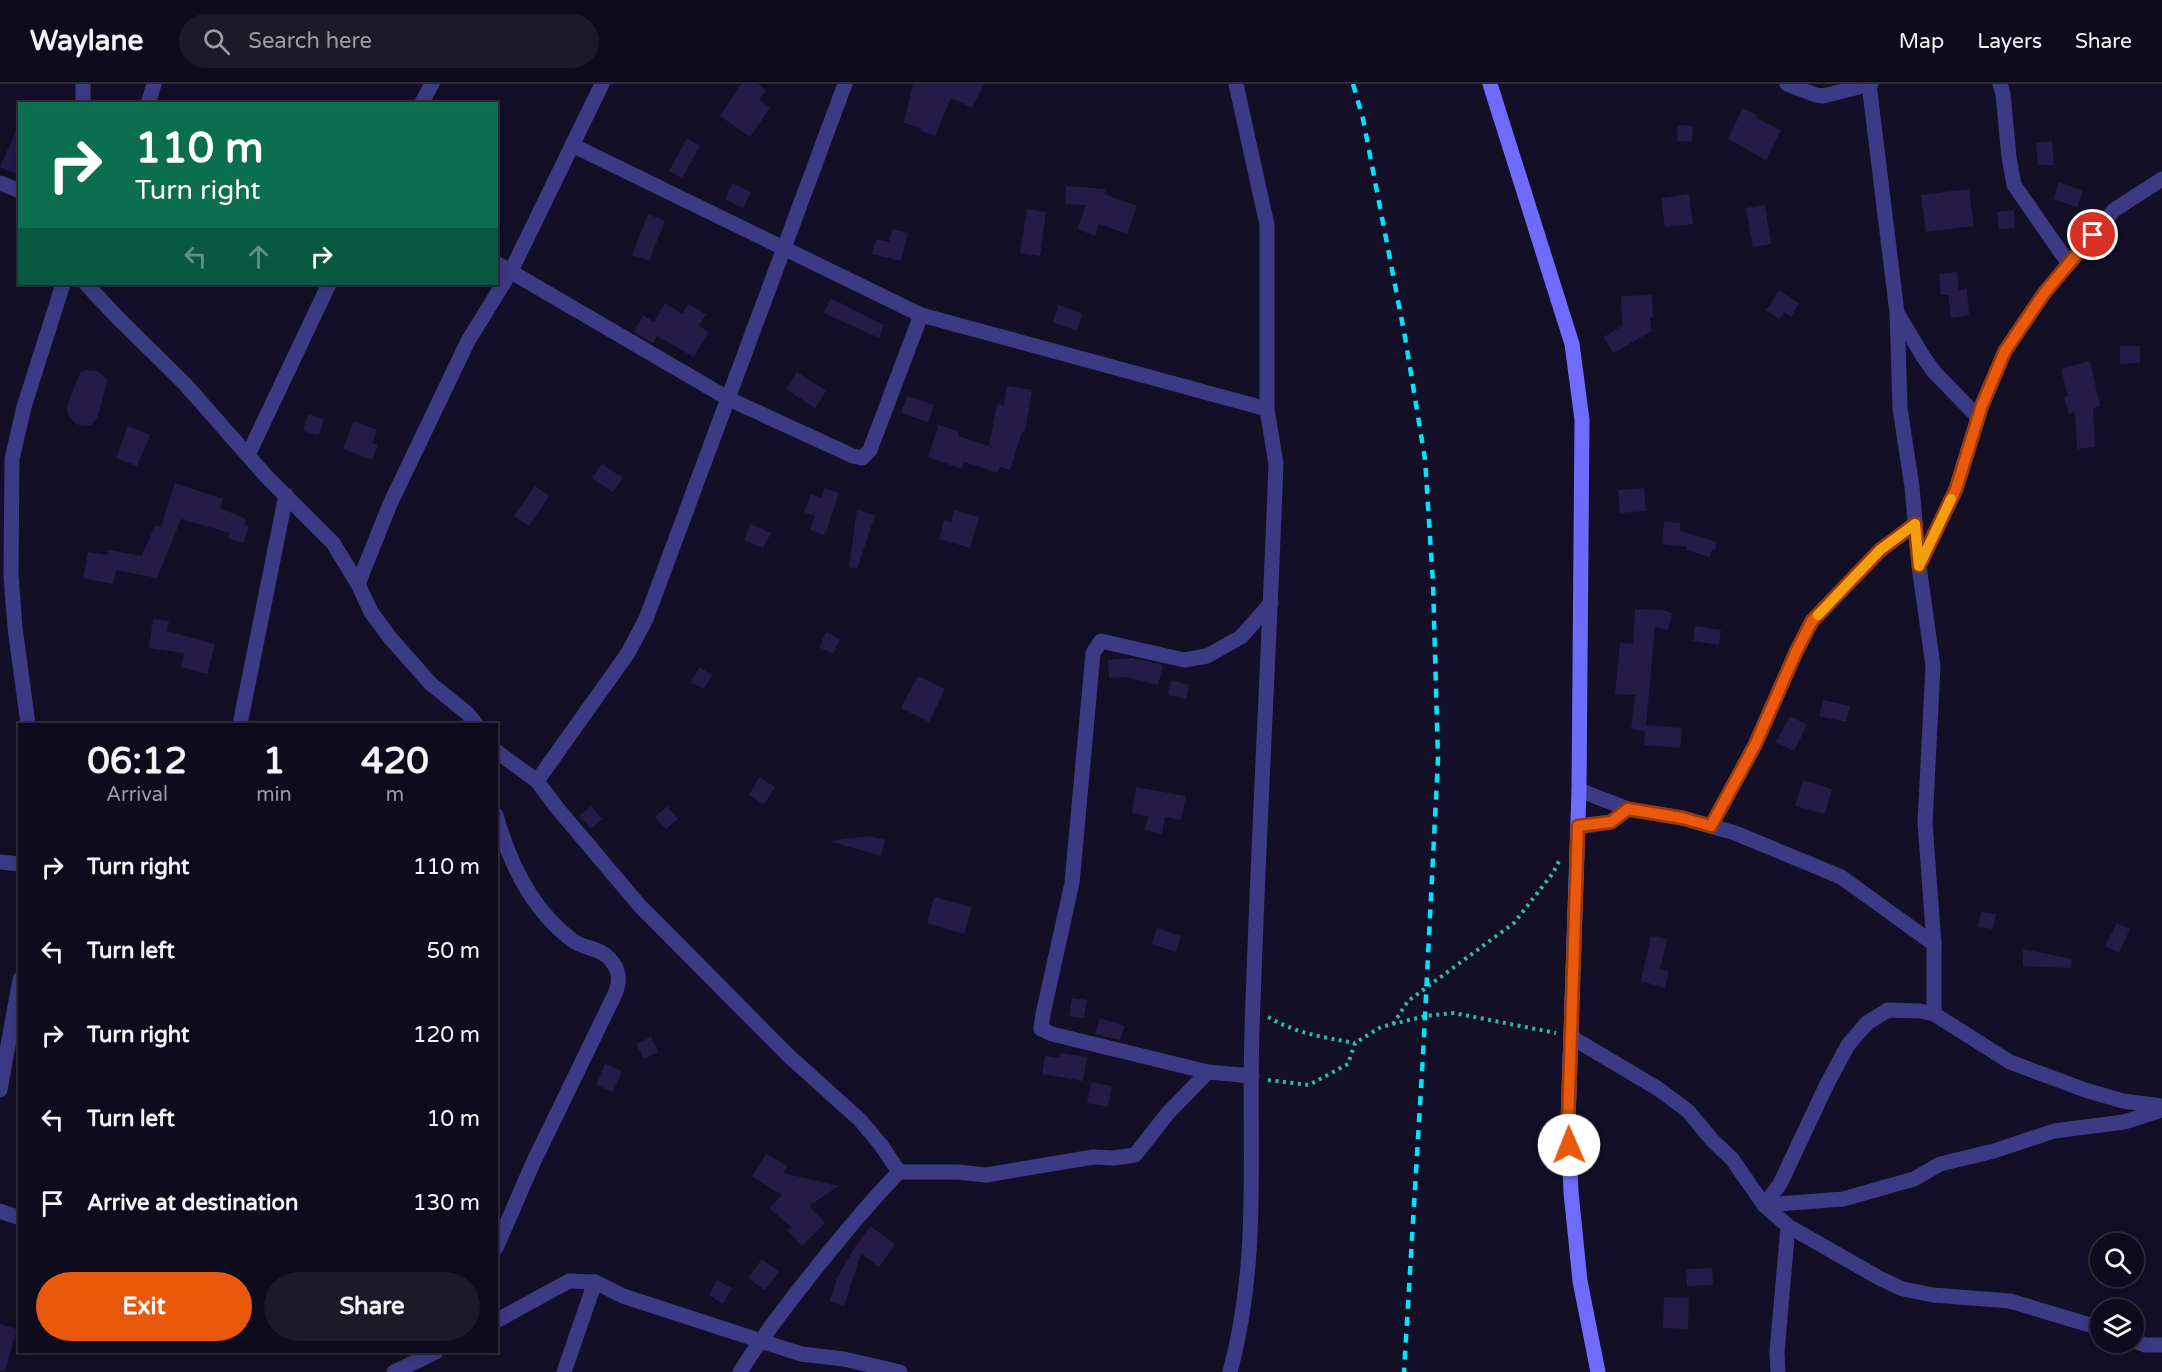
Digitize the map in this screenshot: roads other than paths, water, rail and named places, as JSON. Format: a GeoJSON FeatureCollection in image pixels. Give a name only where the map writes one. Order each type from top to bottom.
{"type":"FeatureCollection","features":[{"type":"Feature","properties":{"kind":"street"},"geometry":{"type":"LineString","coordinates":[[83,84],[83,102]]}},
{"type":"Feature","properties":{"kind":"street"},"geometry":{"type":"LineString","coordinates":[[149,102],[154,84]]}},
{"type":"Feature","properties":{"kind":"street"},"geometry":{"type":"LineString","coordinates":[[422,102],[432,84]]}},
{"type":"Feature","properties":{"kind":"street"},"geometry":{"type":"LineString","coordinates":[[358,584],[390,504],[468,341],[511,271],[602,84]]}},
{"type":"Feature","properties":{"kind":"street"},"geometry":{"type":"LineString","coordinates":[[537,781],[628,653],[646,618],[845,84]]}},
{"type":"Feature","properties":{"kind":"street"},"geometry":{"type":"LineString","coordinates":[[1230,1372],[1246,1296],[1252,1222],[1253,1009],[1276,464],[1267,409],[1267,225],[1236,84]]}},
{"type":"Feature","properties":{"kind":"street"},"geometry":{"type":"LineString","coordinates":[[1490,84],[1572,344],[1581,409],[1579,790],[1568,1122],[1571,1192],[1580,1281],[1598,1372]]}},
{"type":"Feature","properties":{"kind":"street"},"geometry":{"type":"LineString","coordinates":[[1786,84],[1823,96],[1869,85],[1897,313],[1900,408],[1933,666],[1925,823],[1934,944],[1934,1014]]}},
{"type":"Feature","properties":{"kind":"street"},"geometry":{"type":"LineString","coordinates":[[2000,84],[2014,185],[2069,264]]}},
{"type":"Feature","properties":{"kind":"street"},"geometry":{"type":"LineString","coordinates":[[572,145],[921,315],[1267,409]]}},
{"type":"Feature","properties":{"kind":"street"},"geometry":{"type":"LineString","coordinates":[[1919,566],[1956,489],[1978,417],[2005,351],[2045,292],[2114,210],[2162,179]]}},
{"type":"Feature","properties":{"kind":"street"},"geometry":{"type":"LineString","coordinates":[[0,183],[18,190]]}},
{"type":"Feature","properties":{"kind":"street"},"geometry":{"type":"LineString","coordinates":[[498,263],[729,399],[853,456],[862,458],[870,450],[921,315]]}},
{"type":"Feature","properties":{"kind":"street"},"geometry":{"type":"LineString","coordinates":[[28,723],[15,628],[11,575],[12,459],[24,407],[63,285]]}},
{"type":"Feature","properties":{"kind":"street"},"geometry":{"type":"LineString","coordinates":[[248,455],[329,285]]}},
{"type":"Feature","properties":{"kind":"street"},"geometry":{"type":"LineString","coordinates":[[91,286],[117,318],[185,384],[248,455],[333,543],[358,584],[371,612],[392,639],[431,684],[467,713],[475,723]]}},
{"type":"Feature","properties":{"kind":"street"},"geometry":{"type":"LineString","coordinates":[[1897,313],[1935,373],[1978,417]]}},
{"type":"Feature","properties":{"kind":"street"},"geometry":{"type":"LineString","coordinates":[[240,723],[286,495]]}},
{"type":"Feature","properties":{"kind":"street"},"geometry":{"type":"LineString","coordinates":[[1711,826],[1755,745],[1812,621],[1880,550],[1915,524]]}},
{"type":"Feature","properties":{"kind":"street"},"geometry":{"type":"LineString","coordinates":[[1252,1076],[1208,1072],[1052,1034],[1041,1029],[1042,1014],[1072,883],[1093,653],[1101,641],[1184,660],[1207,656],[1241,637],[1271,603]]}},
{"type":"Feature","properties":{"kind":"street"},"geometry":{"type":"LineString","coordinates":[[498,753],[537,781],[640,906],[790,1057],[860,1120],[881,1145],[899,1172]]}},
{"type":"Feature","properties":{"kind":"street"},"geometry":{"type":"LineString","coordinates":[[1579,790],[1628,809],[1682,818],[1735,833],[1841,877],[1934,944]]}},
{"type":"Feature","properties":{"kind":"street"},"geometry":{"type":"LineString","coordinates":[[1578,826],[1611,822],[1628,809]]}},
{"type":"Feature","properties":{"kind":"street"},"geometry":{"type":"LineString","coordinates":[[498,822],[504,844],[532,898],[543,913],[555,927],[577,944],[601,951],[619,972],[615,996],[533,1163],[498,1243]]}},
{"type":"Feature","properties":{"kind":"street"},"geometry":{"type":"LineString","coordinates":[[0,862],[18,864]]}},
{"type":"Feature","properties":{"kind":"street"},"geometry":{"type":"LineString","coordinates":[[0,1090],[18,988]]}},
{"type":"Feature","properties":{"kind":"street"},"geometry":{"type":"LineString","coordinates":[[1764,1205],[1780,1184],[1848,1045],[1867,1023],[1888,1010],[1934,1014],[2010,1062],[2085,1090],[2123,1101],[2162,1108]]}},
{"type":"Feature","properties":{"kind":"street"},"geometry":{"type":"LineString","coordinates":[[1571,1037],[1657,1088],[1688,1111],[1712,1140],[1732,1159],[1764,1205],[1788,1226],[1881,1279],[1903,1289],[1933,1295],[2010,1301],[2090,1325]]}},
{"type":"Feature","properties":{"kind":"street"},"geometry":{"type":"LineString","coordinates":[[740,1372],[760,1340],[840,1239],[874,1197],[899,1172],[958,1172],[986,1175],[1093,1157],[1114,1158],[1135,1155],[1168,1113],[1208,1072]]}},
{"type":"Feature","properties":{"kind":"street"},"geometry":{"type":"LineString","coordinates":[[1764,1205],[1843,1199],[1914,1179],[1940,1164],[1994,1151],[2054,1131],[2124,1122],[2162,1108]]}},
{"type":"Feature","properties":{"kind":"street"},"geometry":{"type":"LineString","coordinates":[[0,1211],[18,1217]]}},
{"type":"Feature","properties":{"kind":"street"},"geometry":{"type":"LineString","coordinates":[[1778,1372],[1777,1352],[1788,1226]]}},
{"type":"Feature","properties":{"kind":"street"},"geometry":{"type":"LineString","coordinates":[[498,1320],[569,1281],[595,1282],[623,1296],[801,1354],[844,1359],[900,1372]]}},
{"type":"Feature","properties":{"kind":"street"},"geometry":{"type":"LineString","coordinates":[[564,1372],[595,1282]]}},
{"type":"Feature","properties":{"kind":"street"},"geometry":{"type":"LineString","coordinates":[[2144,1346],[2162,1344]]}},
{"type":"Feature","properties":{"kind":"street"},"geometry":{"type":"LineString","coordinates":[[394,1372],[434,1353]]}},
{"type":"Feature","properties":{"kind":"railway"},"geometry":{"type":"LineString","coordinates":[[1353,84],[1363,119],[1405,337],[1425,459],[1433,583],[1438,759],[1404,1372]]}}]}
